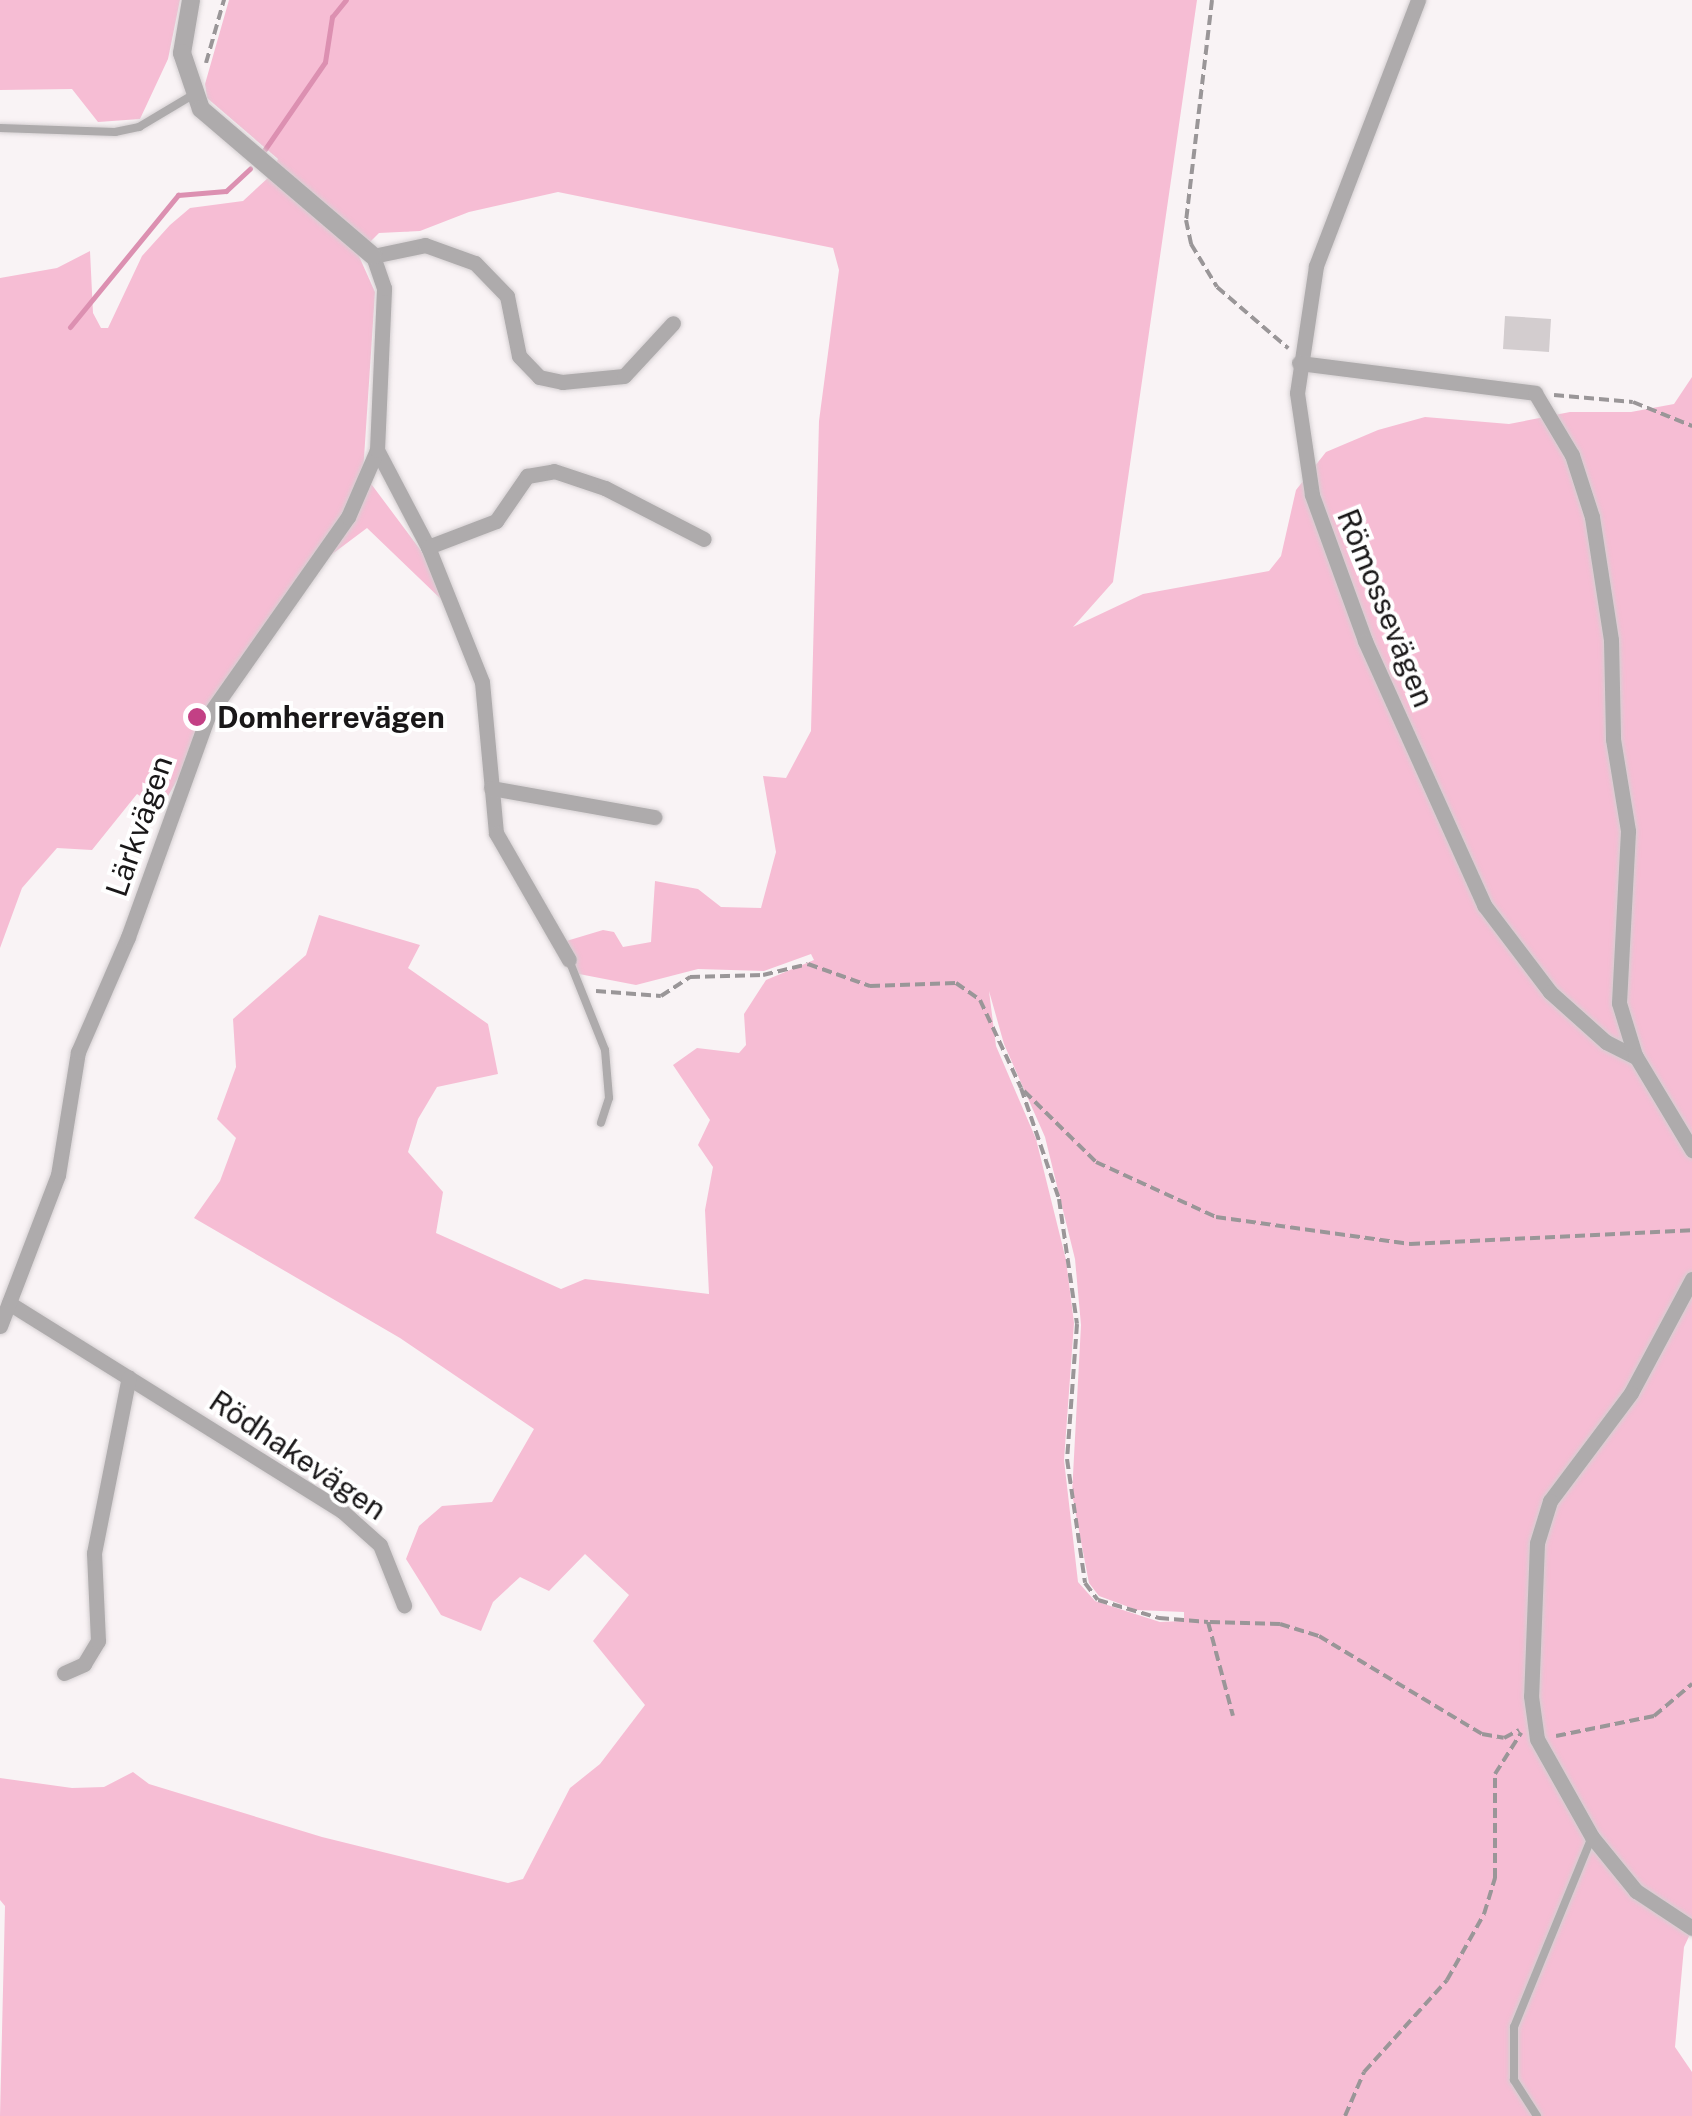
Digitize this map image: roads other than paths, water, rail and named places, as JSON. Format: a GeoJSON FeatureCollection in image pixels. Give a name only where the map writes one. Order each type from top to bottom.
{"type":"FeatureCollection","features":[{"type":"Feature","properties":{"kind":"street"},"geometry":{"type":"LineString","coordinates":[[191,0],[182,52],[192,96],[223,131],[374,256],[425,245],[476,263],[507,296],[519,356],[539,377],[562,382],[624,376],[673,322]]}},
{"type":"Feature","properties":{"kind":"street","name":"Römossevägen"},"geometry":{"type":"LineString","coordinates":[[1418,0],[1330,220],[1299,359],[1301,436],[1330,554],[1454,844],[1484,904],[1550,992],[1606,1042],[1636,1058]]}},
{"type":"Feature","properties":{"kind":"street","name":"Lärkvägen"},"geometry":{"type":"LineString","coordinates":[[0,1326],[58,1175],[78,1052],[128,937],[208,716],[348,517],[378,450],[384,288],[374,256]]}},
{"type":"Feature","properties":{"kind":"street"},"geometry":{"type":"LineString","coordinates":[[1299,359],[1535,393],[1572,455],[1592,517],[1611,640],[1612,738],[1630,859],[1617,980],[1636,1058],[1692,1150]]}},
{"type":"Feature","properties":{"kind":"street"},"geometry":{"type":"LineString","coordinates":[[378,450],[428,546],[482,682],[491,788],[507,860],[569,960]]}},
{"type":"Feature","properties":{"kind":"street"},"geometry":{"type":"LineString","coordinates":[[428,546],[496,521],[527,476],[554,471],[605,488],[704,539]]}},
{"type":"Feature","properties":{"kind":"street"},"geometry":{"type":"LineString","coordinates":[[491,788],[654,817]]}},
{"type":"Feature","properties":{"kind":"street"},"geometry":{"type":"LineString","coordinates":[[1692,1279],[1632,1393],[1550,1501],[1535,1565],[1534,1731],[1592,1838],[1636,1892],[1692,1928]]}},
{"type":"Feature","properties":{"kind":"street","name":"Rödhakevägen"},"geometry":{"type":"LineString","coordinates":[[10,1303],[368,1531],[404,1604]]}},
{"type":"Feature","properties":{"kind":"street"},"geometry":{"type":"LineString","coordinates":[[64,1673],[84,1664],[98,1641],[94,1553],[129,1376]]}},
{"type":"Feature","properties":{"kind":"lane"},"geometry":{"type":"LineString","coordinates":[[0,128],[115,132],[139,128],[192,96]]}},
{"type":"Feature","properties":{"kind":"lane"},"geometry":{"type":"LineString","coordinates":[[569,960],[610,1075],[600,1123]]}},
{"type":"Feature","properties":{"kind":"lane"},"geometry":{"type":"LineString","coordinates":[[1537,2116],[1514,2080],[1514,2027],[1592,1838]]}},
{"type":"Feature","properties":{"kind":"waterway"},"geometry":{"type":"LineString","coordinates":[[263,152],[325,62],[332,17],[346,0]]}},
{"type":"Feature","properties":{"kind":"waterway"},"geometry":{"type":"LineString","coordinates":[[70,327],[178,195],[226,191],[250,169]]}},
{"type":"Feature","properties":{"kind":"place","name":"Domherrevägen"},"geometry":{"type":"Point","coordinates":[197,717]}}]}
